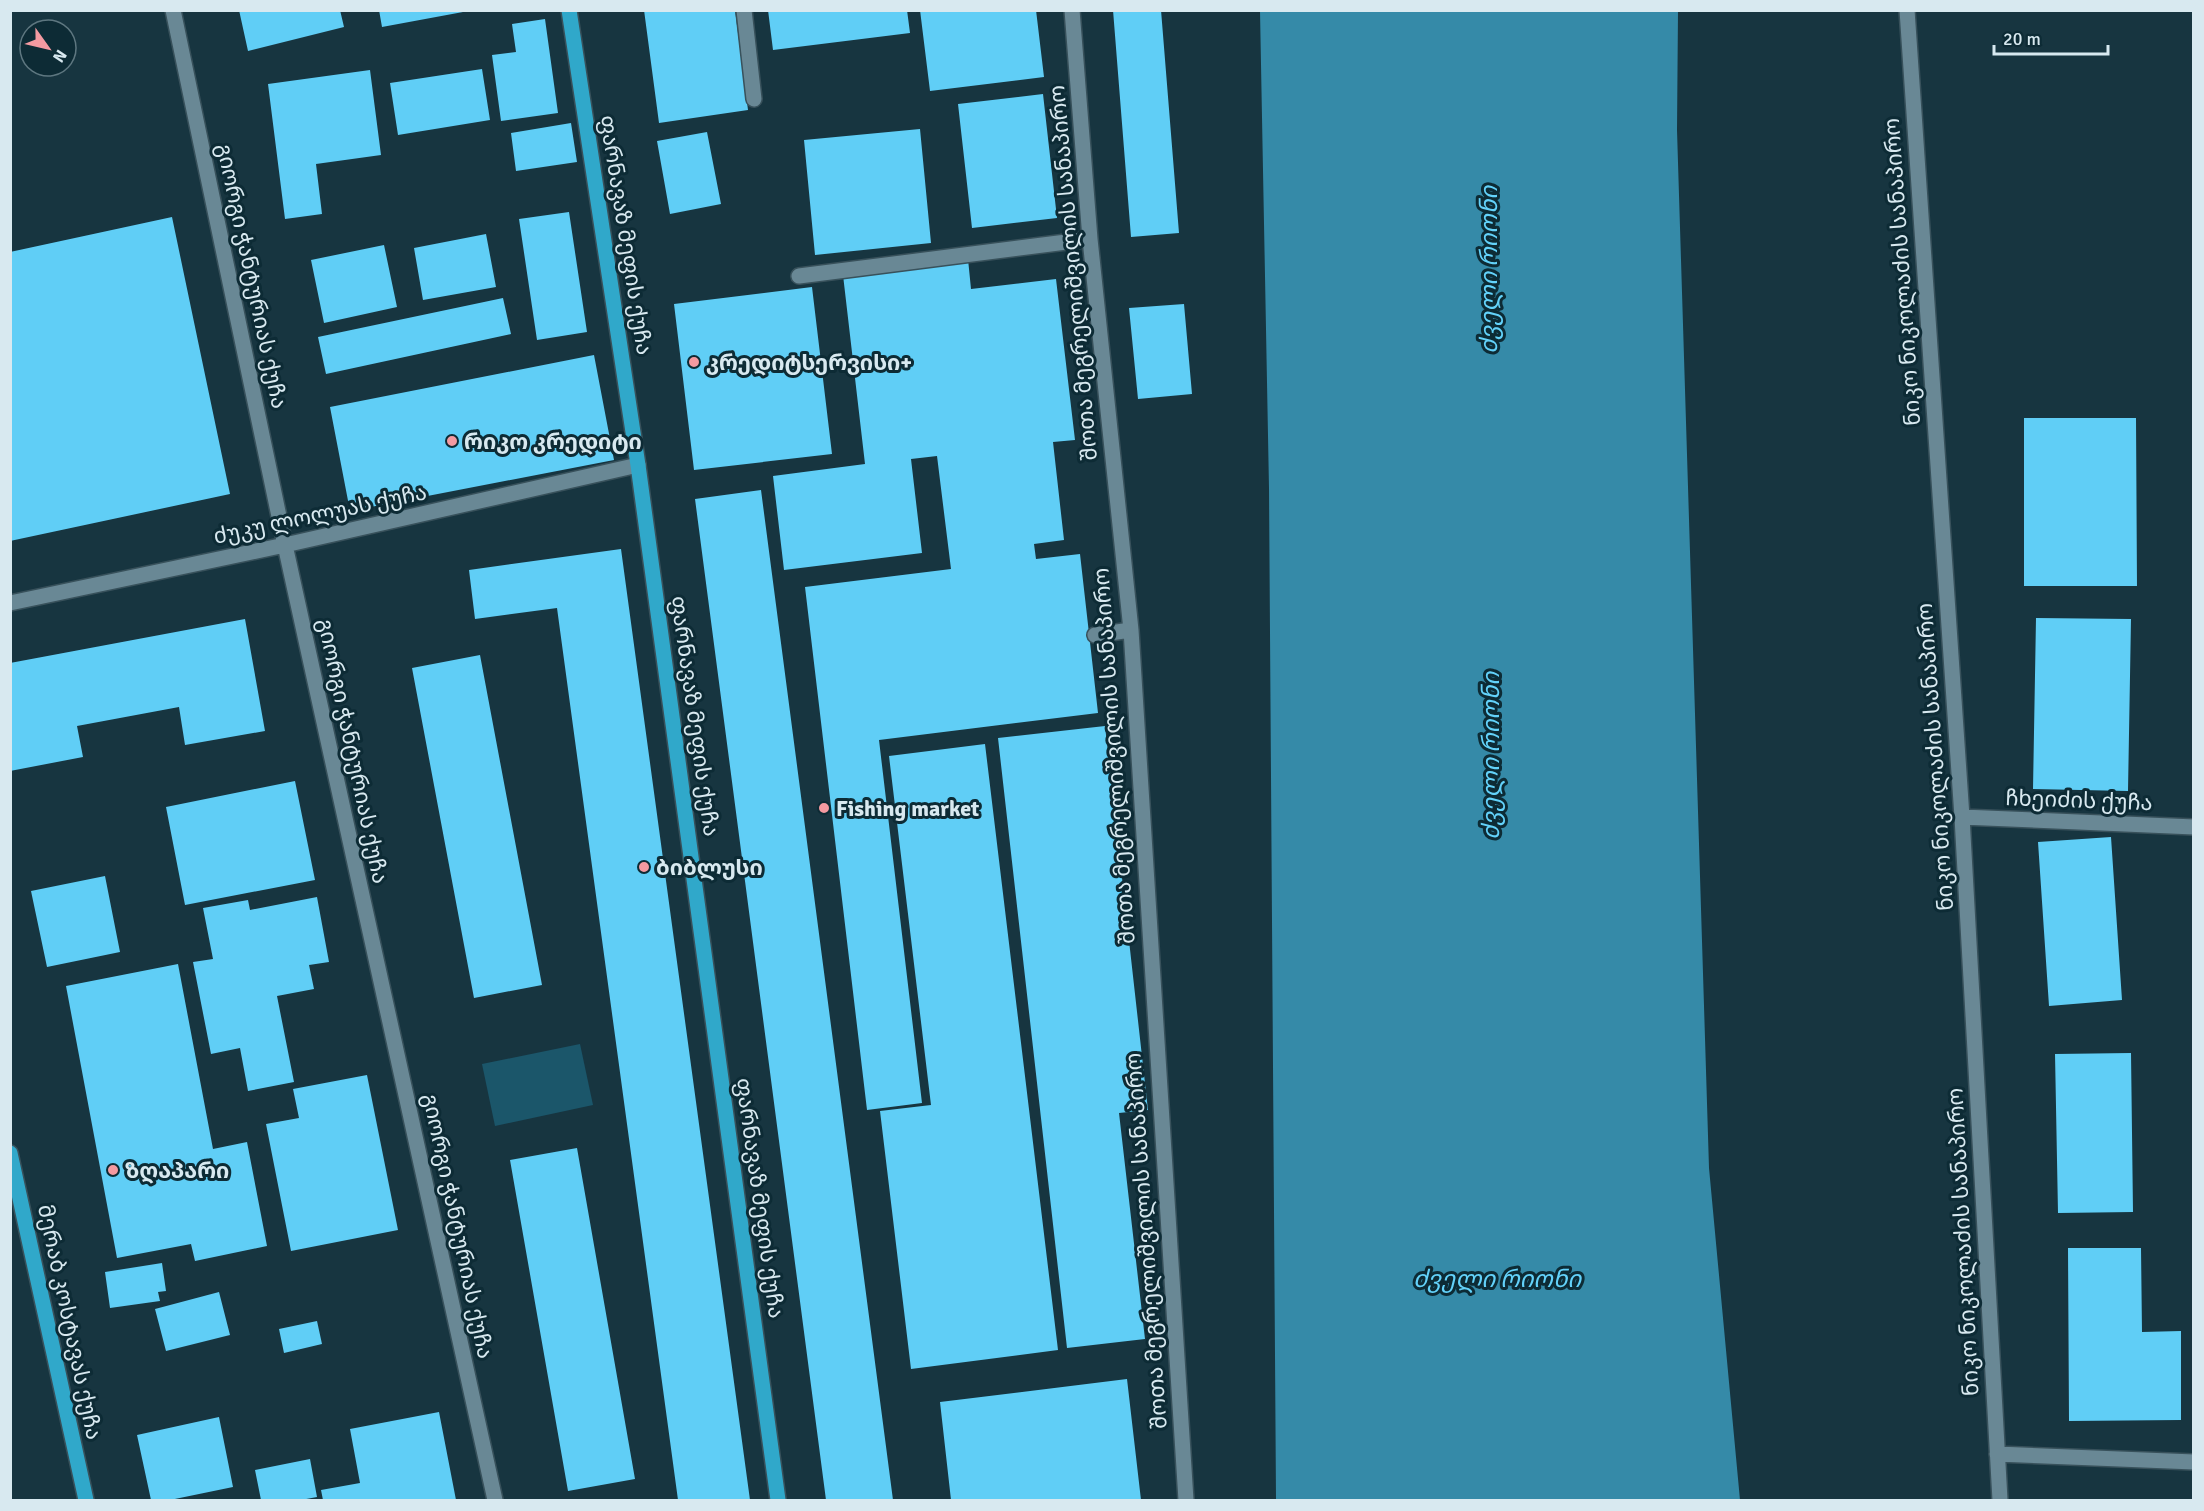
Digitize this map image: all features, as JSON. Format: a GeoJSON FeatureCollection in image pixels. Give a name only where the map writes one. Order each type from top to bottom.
{"type":"FeatureCollection","features":[{"type":"Feature","properties":{"kind":"main road","name":"ფარნავაზ მეფის ქუჩა"},"geometry":{"type":"LineString","coordinates":[[569,10],[638,465],[778,1500]]}},
{"type":"Feature","properties":{"kind":"main road","name":"მერაბ კოსტავას ქუჩა"},"geometry":{"type":"LineString","coordinates":[[10,1153],[86,1500]]}},
{"type":"Feature","properties":{"kind":"street","name":"გიორგი ჭანტურიას ქუჩა"},"geometry":{"type":"LineString","coordinates":[[173,10],[285,545],[495,1500]]}},
{"type":"Feature","properties":{"kind":"street"},"geometry":{"type":"LineString","coordinates":[[744,10],[754,99]]}},
{"type":"Feature","properties":{"kind":"street","name":"შოთა მეგრელიშვილის სანაპირო"},"geometry":{"type":"LineString","coordinates":[[1072,10],[1090,239],[1131,630],[1186,1500]]}},
{"type":"Feature","properties":{"kind":"street","name":"ნიკო ნიკოლაძის სანაპირო"},"geometry":{"type":"LineString","coordinates":[[1907,10],[1962,817],[2000,1500]]}},
{"type":"Feature","properties":{"kind":"street"},"geometry":{"type":"LineString","coordinates":[[799,276],[1090,239]]}},
{"type":"Feature","properties":{"kind":"street","name":"ძუკუ ლოლუას ქუჩა"},"geometry":{"type":"LineString","coordinates":[[10,603],[285,545],[638,465]]}},
{"type":"Feature","properties":{"kind":"street"},"geometry":{"type":"LineString","coordinates":[[1095,635],[1131,630]]}},
{"type":"Feature","properties":{"kind":"street","name":"ჩხეიძის ქუჩა"},"geometry":{"type":"LineString","coordinates":[[1962,817],[2193,827]]}},
{"type":"Feature","properties":{"kind":"street"},"geometry":{"type":"LineString","coordinates":[[1997,1454],[2193,1462]]}},
{"type":"Feature","properties":{"kind":"shaded area"},"geometry":{"type":"Polygon","coordinates":[[[580,1044],[593,1105],[495,1126],[482,1064],[580,1044]]]}},
{"type":"Feature","properties":{"kind":"water","name":"ძველი რიონი"},"geometry":{"type":"Polygon","coordinates":[[[1260,11],[1678,11],[1677,130],[1709,1168],[1740,1500],[1276,1500],[1269,488],[1260,11]]]}},
{"type":"Feature","properties":{"kind":"building"},"geometry":{"type":"Polygon","coordinates":[[[239,10],[340,10],[344,27],[248,51],[239,10]]]}},
{"type":"Feature","properties":{"kind":"building"},"geometry":{"type":"Polygon","coordinates":[[[379,10],[463,10],[463,12],[382,27],[379,10]]]}},
{"type":"Feature","properties":{"kind":"building"},"geometry":{"type":"Polygon","coordinates":[[[644,10],[735,10],[748,110],[659,123],[644,10]]]}},
{"type":"Feature","properties":{"kind":"building"},"geometry":{"type":"Polygon","coordinates":[[[768,10],[907,10],[910,33],[773,50],[768,10]]]}},
{"type":"Feature","properties":{"kind":"building"},"geometry":{"type":"Polygon","coordinates":[[[920,10],[1036,10],[1044,77],[930,91],[920,10]]]}},
{"type":"Feature","properties":{"kind":"building"},"geometry":{"type":"Polygon","coordinates":[[[1113,10],[1161,10],[1179,233],[1131,237],[1113,10]]]}},
{"type":"Feature","properties":{"kind":"building"},"geometry":{"type":"Polygon","coordinates":[[[545,19],[558,113],[501,121],[492,55],[516,52],[512,24],[545,19]]]}},
{"type":"Feature","properties":{"kind":"building"},"geometry":{"type":"Polygon","coordinates":[[[482,69],[490,120],[398,135],[390,83],[482,69]]]}},
{"type":"Feature","properties":{"kind":"building"},"geometry":{"type":"Polygon","coordinates":[[[370,70],[381,155],[316,164],[322,214],[285,219],[268,84],[370,70]]]}},
{"type":"Feature","properties":{"kind":"building"},"geometry":{"type":"Polygon","coordinates":[[[1043,94],[1057,218],[972,228],[958,104],[1043,94]]]}},
{"type":"Feature","properties":{"kind":"building"},"geometry":{"type":"Polygon","coordinates":[[[571,123],[577,162],[516,171],[511,133],[571,123]]]}},
{"type":"Feature","properties":{"kind":"building"},"geometry":{"type":"Polygon","coordinates":[[[920,129],[931,243],[815,255],[804,140],[920,129]]]}},
{"type":"Feature","properties":{"kind":"building"},"geometry":{"type":"Polygon","coordinates":[[[707,132],[721,204],[670,214],[657,141],[707,132]]]}},
{"type":"Feature","properties":{"kind":"building"},"geometry":{"type":"Polygon","coordinates":[[[569,212],[587,332],[537,340],[519,219],[569,212]]]}},
{"type":"Feature","properties":{"kind":"building"},"geometry":{"type":"Polygon","coordinates":[[[172,217],[230,494],[10,541],[10,252],[172,217]]]}},
{"type":"Feature","properties":{"kind":"building"},"geometry":{"type":"Polygon","coordinates":[[[486,234],[496,287],[423,300],[414,248],[486,234]]]}},
{"type":"Feature","properties":{"kind":"building"},"geometry":{"type":"Polygon","coordinates":[[[384,245],[397,307],[324,323],[311,260],[384,245]]]}},
{"type":"Feature","properties":{"kind":"building"},"geometry":{"type":"Polygon","coordinates":[[[968,259],[971,289],[1056,279],[1075,440],[1053,442],[1064,540],[1034,544],[1036,559],[1080,554],[1098,713],[879,740],[922,1103],[867,1110],[805,587],[951,569],[937,456],[911,459],[922,553],[784,570],[773,476],[865,464],[843,275],[968,259]]]}},
{"type":"Feature","properties":{"kind":"building"},"geometry":{"type":"Polygon","coordinates":[[[812,287],[832,454],[694,470],[674,304],[812,287]]]}},
{"type":"Feature","properties":{"kind":"building"},"geometry":{"type":"Polygon","coordinates":[[[503,298],[511,334],[326,374],[318,337],[503,298]]]}},
{"type":"Feature","properties":{"kind":"building"},"geometry":{"type":"Polygon","coordinates":[[[1184,304],[1192,394],[1138,399],[1129,308],[1184,304]]]}},
{"type":"Feature","properties":{"kind":"building"},"geometry":{"type":"Polygon","coordinates":[[[594,355],[614,460],[350,511],[330,407],[594,355]]]}},
{"type":"Feature","properties":{"kind":"building"},"geometry":{"type":"Polygon","coordinates":[[[2024,418],[2136,418],[2137,586],[2024,586],[2024,418]]]}},
{"type":"Feature","properties":{"kind":"building"},"geometry":{"type":"Polygon","coordinates":[[[761,490],[893,1500],[826,1500],[695,499],[761,490]]]}},
{"type":"Feature","properties":{"kind":"building"},"geometry":{"type":"Polygon","coordinates":[[[621,549],[750,1500],[678,1500],[557,608],[475,619],[469,570],[621,549]]]}},
{"type":"Feature","properties":{"kind":"building"},"geometry":{"type":"Polygon","coordinates":[[[2036,618],[2131,619],[2128,791],[2033,789],[2036,618]]]}},
{"type":"Feature","properties":{"kind":"building"},"geometry":{"type":"Polygon","coordinates":[[[245,619],[265,731],[185,745],[179,707],[77,726],[83,757],[10,771],[10,663],[245,619]]]}},
{"type":"Feature","properties":{"kind":"building"},"geometry":{"type":"Polygon","coordinates":[[[480,655],[542,985],[474,998],[412,668],[480,655]]]}},
{"type":"Feature","properties":{"kind":"building"},"geometry":{"type":"Polygon","coordinates":[[[1105,726],[1148,1110],[1119,1113],[1145,1339],[1067,1348],[998,738],[1105,726]]]}},
{"type":"Feature","properties":{"kind":"building"},"geometry":{"type":"Polygon","coordinates":[[[985,744],[1058,1350],[911,1369],[880,1111],[931,1105],[889,756],[985,744]]]}},
{"type":"Feature","properties":{"kind":"building"},"geometry":{"type":"Polygon","coordinates":[[[295,781],[315,880],[185,905],[166,807],[295,781]]]}},
{"type":"Feature","properties":{"kind":"building"},"geometry":{"type":"Polygon","coordinates":[[[2111,837],[2122,1000],[2049,1006],[2038,842],[2111,837]]]}},
{"type":"Feature","properties":{"kind":"building"},"geometry":{"type":"Polygon","coordinates":[[[105,876],[120,952],[47,967],[31,891],[105,876]]]}},
{"type":"Feature","properties":{"kind":"building"},"geometry":{"type":"Polygon","coordinates":[[[317,897],[329,962],[309,965],[314,989],[277,996],[294,1082],[248,1091],[240,1048],[211,1054],[193,962],[213,959],[203,908],[248,900],[250,910],[317,897]]]}},
{"type":"Feature","properties":{"kind":"building"},"geometry":{"type":"Polygon","coordinates":[[[178,964],[213,1149],[247,1142],[267,1246],[195,1261],[191,1244],[117,1258],[66,986],[178,964]]]}},
{"type":"Feature","properties":{"kind":"building"},"geometry":{"type":"Polygon","coordinates":[[[2131,1053],[2133,1212],[2058,1213],[2055,1054],[2131,1053]]]}},
{"type":"Feature","properties":{"kind":"building"},"geometry":{"type":"Polygon","coordinates":[[[367,1075],[398,1230],[291,1251],[266,1124],[299,1118],[293,1089],[367,1075]]]}},
{"type":"Feature","properties":{"kind":"building"},"geometry":{"type":"Polygon","coordinates":[[[577,1148],[635,1479],[568,1491],[510,1160],[577,1148]]]}},
{"type":"Feature","properties":{"kind":"building"},"geometry":{"type":"Polygon","coordinates":[[[2068,1248],[2141,1248],[2142,1332],[2181,1331],[2181,1420],[2069,1421],[2068,1248]]]}},
{"type":"Feature","properties":{"kind":"building"},"geometry":{"type":"Polygon","coordinates":[[[162,1263],[166,1291],[158,1292],[160,1301],[110,1308],[105,1272],[162,1263]]]}},
{"type":"Feature","properties":{"kind":"building"},"geometry":{"type":"Polygon","coordinates":[[[219,1292],[230,1335],[166,1351],[155,1309],[219,1292]]]}},
{"type":"Feature","properties":{"kind":"building"},"geometry":{"type":"Polygon","coordinates":[[[317,1321],[322,1344],[284,1353],[279,1329],[317,1321]]]}},
{"type":"Feature","properties":{"kind":"building"},"geometry":{"type":"Polygon","coordinates":[[[1127,1379],[1141,1500],[951,1500],[940,1402],[1127,1379]]]}},
{"type":"Feature","properties":{"kind":"building"},"geometry":{"type":"Polygon","coordinates":[[[439,1412],[456,1500],[323,1500],[321,1490],[360,1483],[350,1429],[439,1412]]]}},
{"type":"Feature","properties":{"kind":"building"},"geometry":{"type":"Polygon","coordinates":[[[219,1417],[233,1487],[170,1500],[151,1500],[137,1435],[219,1417]]]}},
{"type":"Feature","properties":{"kind":"building"},"geometry":{"type":"Polygon","coordinates":[[[310,1459],[317,1497],[301,1500],[261,1500],[255,1470],[310,1459]]]}},
{"type":"Feature","properties":{"kind":"place","name":"კრედიტსერვისი+"},"geometry":{"type":"Point","coordinates":[694,362]}},
{"type":"Feature","properties":{"kind":"place","name":"რიკო კრედიტი"},"geometry":{"type":"Point","coordinates":[452,441]}},
{"type":"Feature","properties":{"kind":"place","name":"Fishing market"},"geometry":{"type":"Point","coordinates":[824,808]}},
{"type":"Feature","properties":{"kind":"place","name":"ბიბლუსი"},"geometry":{"type":"Point","coordinates":[644,867]}},
{"type":"Feature","properties":{"kind":"place","name":"ზღაპარი"},"geometry":{"type":"Point","coordinates":[113,1170]}}]}
